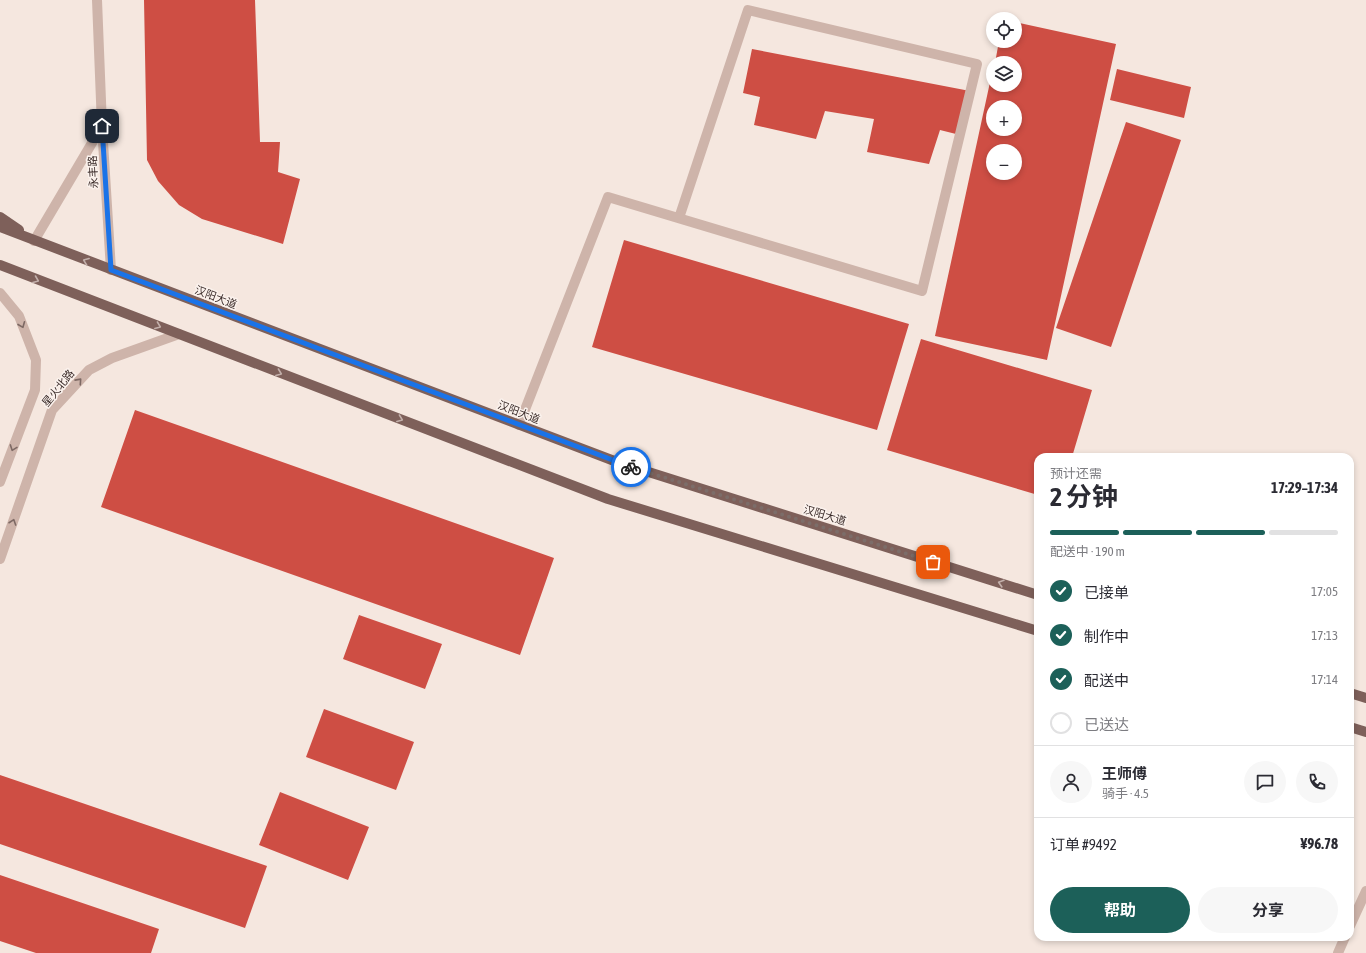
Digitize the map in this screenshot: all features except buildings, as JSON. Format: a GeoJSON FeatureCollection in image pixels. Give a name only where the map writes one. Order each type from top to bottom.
{"type":"FeatureCollection","features":[{"type":"Feature","properties":{"kind":"main road"},"geometry":{"type":"LineString","coordinates":[[0,217],[34,240]]}},
{"type":"Feature","properties":{"kind":"main road","name":"汉阳大道"},"geometry":{"type":"LineString","coordinates":[[0,227],[617,462],[1034,594]]}},
{"type":"Feature","properties":{"kind":"main road"},"geometry":{"type":"LineString","coordinates":[[0,265],[608,499],[1034,630]]}},
{"type":"Feature","properties":{"kind":"main road"},"geometry":{"type":"LineString","coordinates":[[1354,694],[1366,698]]}},
{"type":"Feature","properties":{"kind":"main road"},"geometry":{"type":"LineString","coordinates":[[1354,728],[1366,732]]}},
{"type":"Feature","properties":{"kind":"street","name":"永丰路"},"geometry":{"type":"LineString","coordinates":[[97,0],[102,126],[111,270]]}},
{"type":"Feature","properties":{"kind":"street"},"geometry":{"type":"LineString","coordinates":[[519,425],[608,197],[922,291],[977,64],[748,10],[679,218]]}},
{"type":"Feature","properties":{"kind":"street"},"geometry":{"type":"LineString","coordinates":[[34,240],[102,126]]}},
{"type":"Feature","properties":{"kind":"street","name":"星火北路"},"geometry":{"type":"LineString","coordinates":[[0,293],[19,316],[36,360],[35,390],[0,482]]}},
{"type":"Feature","properties":{"kind":"street","name":"星火北路"},"geometry":{"type":"LineString","coordinates":[[0,559],[52,410],[89,370],[112,358],[179,334]]}},
{"type":"Feature","properties":{"kind":"street"},"geometry":{"type":"LineString","coordinates":[[1354,917],[1366,890]]}},
{"type":"Feature","properties":{"kind":"street"},"geometry":{"type":"LineString","coordinates":[[1338,953],[1343,941]]}},
{"type":"Feature","properties":{"kind":"way so far"},"geometry":{"type":"LineString","coordinates":[[631,467],[933,562]]}},
{"type":"Feature","properties":{"kind":"route"},"geometry":{"type":"LineString","coordinates":[[102,126],[111,270],[631,467]]}}]}
